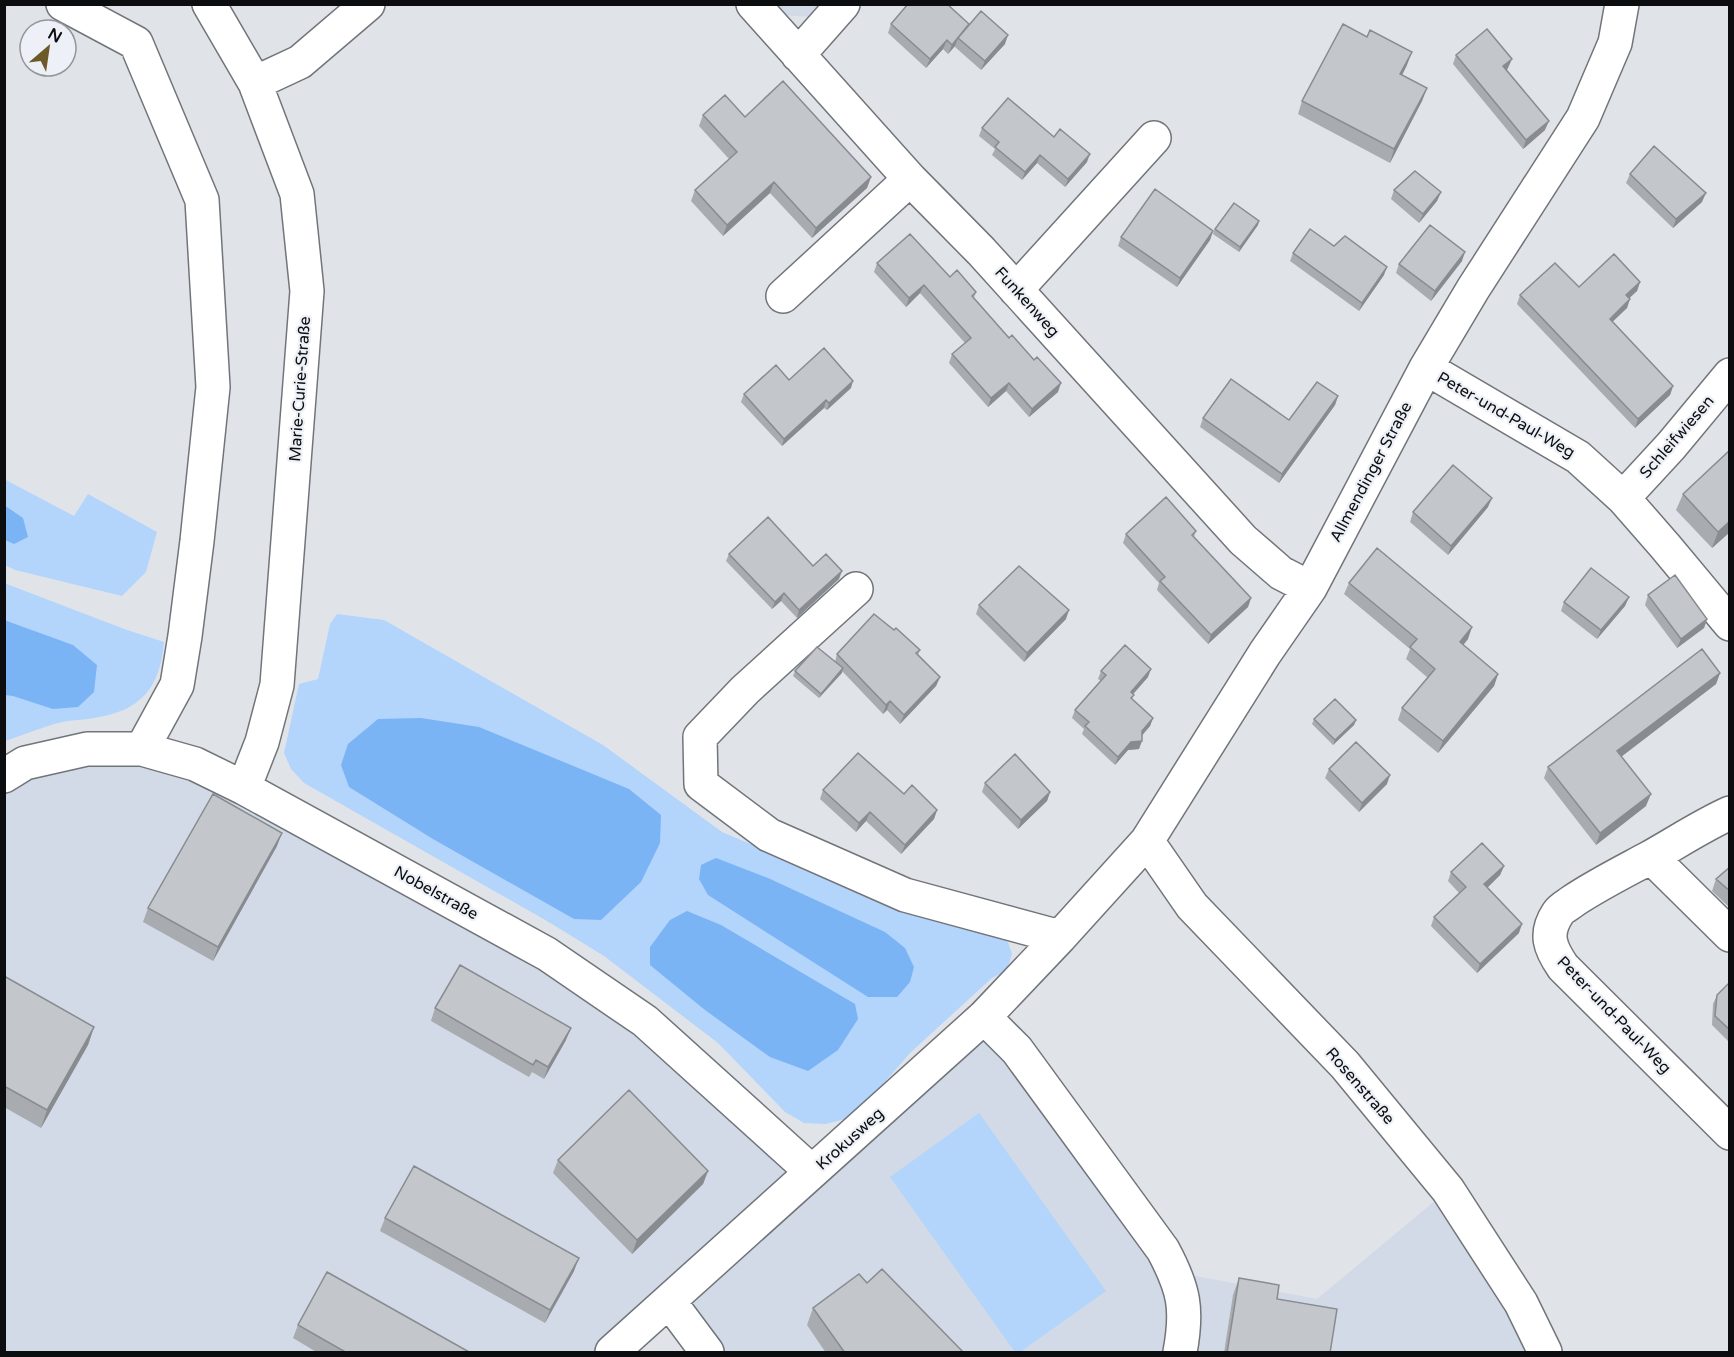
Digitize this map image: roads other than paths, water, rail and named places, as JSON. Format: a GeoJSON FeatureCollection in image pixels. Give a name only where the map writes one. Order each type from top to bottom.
{"type":"FeatureCollection","features":[{"type":"Feature","properties":{"kind":"street"},"geometry":{"type":"LineString","coordinates":[[63,4],[136,43],[202,200],[213,387],[199,518],[177,685],[142,749]]}},
{"type":"Feature","properties":{"kind":"street","name":"Marie-Curie-Straße"},"geometry":{"type":"LineString","coordinates":[[209,4],[255,83],[297,194],[307,291],[277,685],[262,742],[244,788]]}},
{"type":"Feature","properties":{"kind":"street"},"geometry":{"type":"LineString","coordinates":[[255,83],[300,62],[368,4]]}},
{"type":"Feature","properties":{"kind":"street","name":"Funkenweg"},"geometry":{"type":"LineString","coordinates":[[753,4],[910,179],[981,250],[1243,540],[1281,573],[1310,588]]}},
{"type":"Feature","properties":{"kind":"street"},"geometry":{"type":"LineString","coordinates":[[798,55],[843,4]]}},
{"type":"Feature","properties":{"kind":"street","name":"Allmendinger Straße"},"geometry":{"type":"LineString","coordinates":[[1069,926],[1147,841],[1265,653],[1310,588],[1426,368],[1473,289],[1583,118],[1616,43],[1622,4]]}},
{"type":"Feature","properties":{"kind":"street"},"geometry":{"type":"LineString","coordinates":[[1016,290],[1154,138]]}},
{"type":"Feature","properties":{"kind":"street"},"geometry":{"type":"LineString","coordinates":[[783,296],[910,179]]}},
{"type":"Feature","properties":{"kind":"street","name":"Peter-und-Paul-Weg"},"geometry":{"type":"LineString","coordinates":[[1426,368],[1578,457],[1623,498],[1730,624]]}},
{"type":"Feature","properties":{"kind":"street","name":"Schleifwiesen"},"geometry":{"type":"LineString","coordinates":[[1623,498],[1671,447],[1730,375]]}},
{"type":"Feature","properties":{"kind":"street"},"geometry":{"type":"LineString","coordinates":[[856,589],[745,690],[700,737],[701,784],[769,835],[904,895],[1069,926]]}},
{"type":"Feature","properties":{"kind":"street","name":"Nobelstraße"},"geometry":{"type":"LineString","coordinates":[[4,776],[25,763],[87,749],[142,749],[195,764],[244,788],[547,954],[645,1021],[812,1172]]}},
{"type":"Feature","properties":{"kind":"street","name":"Peter-und-Paul-Weg"},"geometry":{"type":"LineString","coordinates":[[1730,813],[1705,824],[1651,857],[1589,890],[1559,911],[1549,941],[1554,955],[1563,967],[1730,1133]]}},
{"type":"Feature","properties":{"kind":"street","name":"Rosenstraße"},"geometry":{"type":"LineString","coordinates":[[1147,841],[1192,906],[1345,1065],[1448,1190],[1521,1303],[1545,1353]]}},
{"type":"Feature","properties":{"kind":"street"},"geometry":{"type":"LineString","coordinates":[[1651,857],[1730,935]]}},
{"type":"Feature","properties":{"kind":"street","name":"Krokusweg"},"geometry":{"type":"LineString","coordinates":[[612,1353],[984,1017],[1069,926]]}},
{"type":"Feature","properties":{"kind":"street"},"geometry":{"type":"LineString","coordinates":[[984,1017],[1017,1050],[1163,1250],[1175,1272],[1184,1302],[1184,1333],[1180,1353]]}},
{"type":"Feature","properties":{"kind":"street"},"geometry":{"type":"LineString","coordinates":[[669,1301],[707,1353]]}},
{"type":"Feature","properties":{"kind":"water"},"geometry":{"type":"Polygon","coordinates":[[[4,505],[23,518],[28,537],[14,544],[5,540],[4,505]]]}},
{"type":"Feature","properties":{"kind":"water"},"geometry":{"type":"Polygon","coordinates":[[[4,620],[73,645],[97,665],[94,692],[78,707],[53,709],[5,695],[4,620]]]}},
{"type":"Feature","properties":{"kind":"water"},"geometry":{"type":"Polygon","coordinates":[[[421,718],[479,727],[629,789],[661,815],[660,843],[641,882],[601,920],[574,919],[433,839],[349,787],[341,765],[348,744],[378,719],[421,718]]]}},
{"type":"Feature","properties":{"kind":"water"},"geometry":{"type":"Polygon","coordinates":[[[716,858],[768,878],[885,932],[905,948],[914,967],[910,982],[897,997],[868,997],[708,895],[699,879],[701,865],[716,858]]]}},
{"type":"Feature","properties":{"kind":"water"},"geometry":{"type":"Polygon","coordinates":[[[687,911],[721,925],[855,1004],[858,1019],[838,1050],[808,1071],[770,1057],[705,1010],[650,965],[650,947],[670,920],[687,911]]]}}]}
